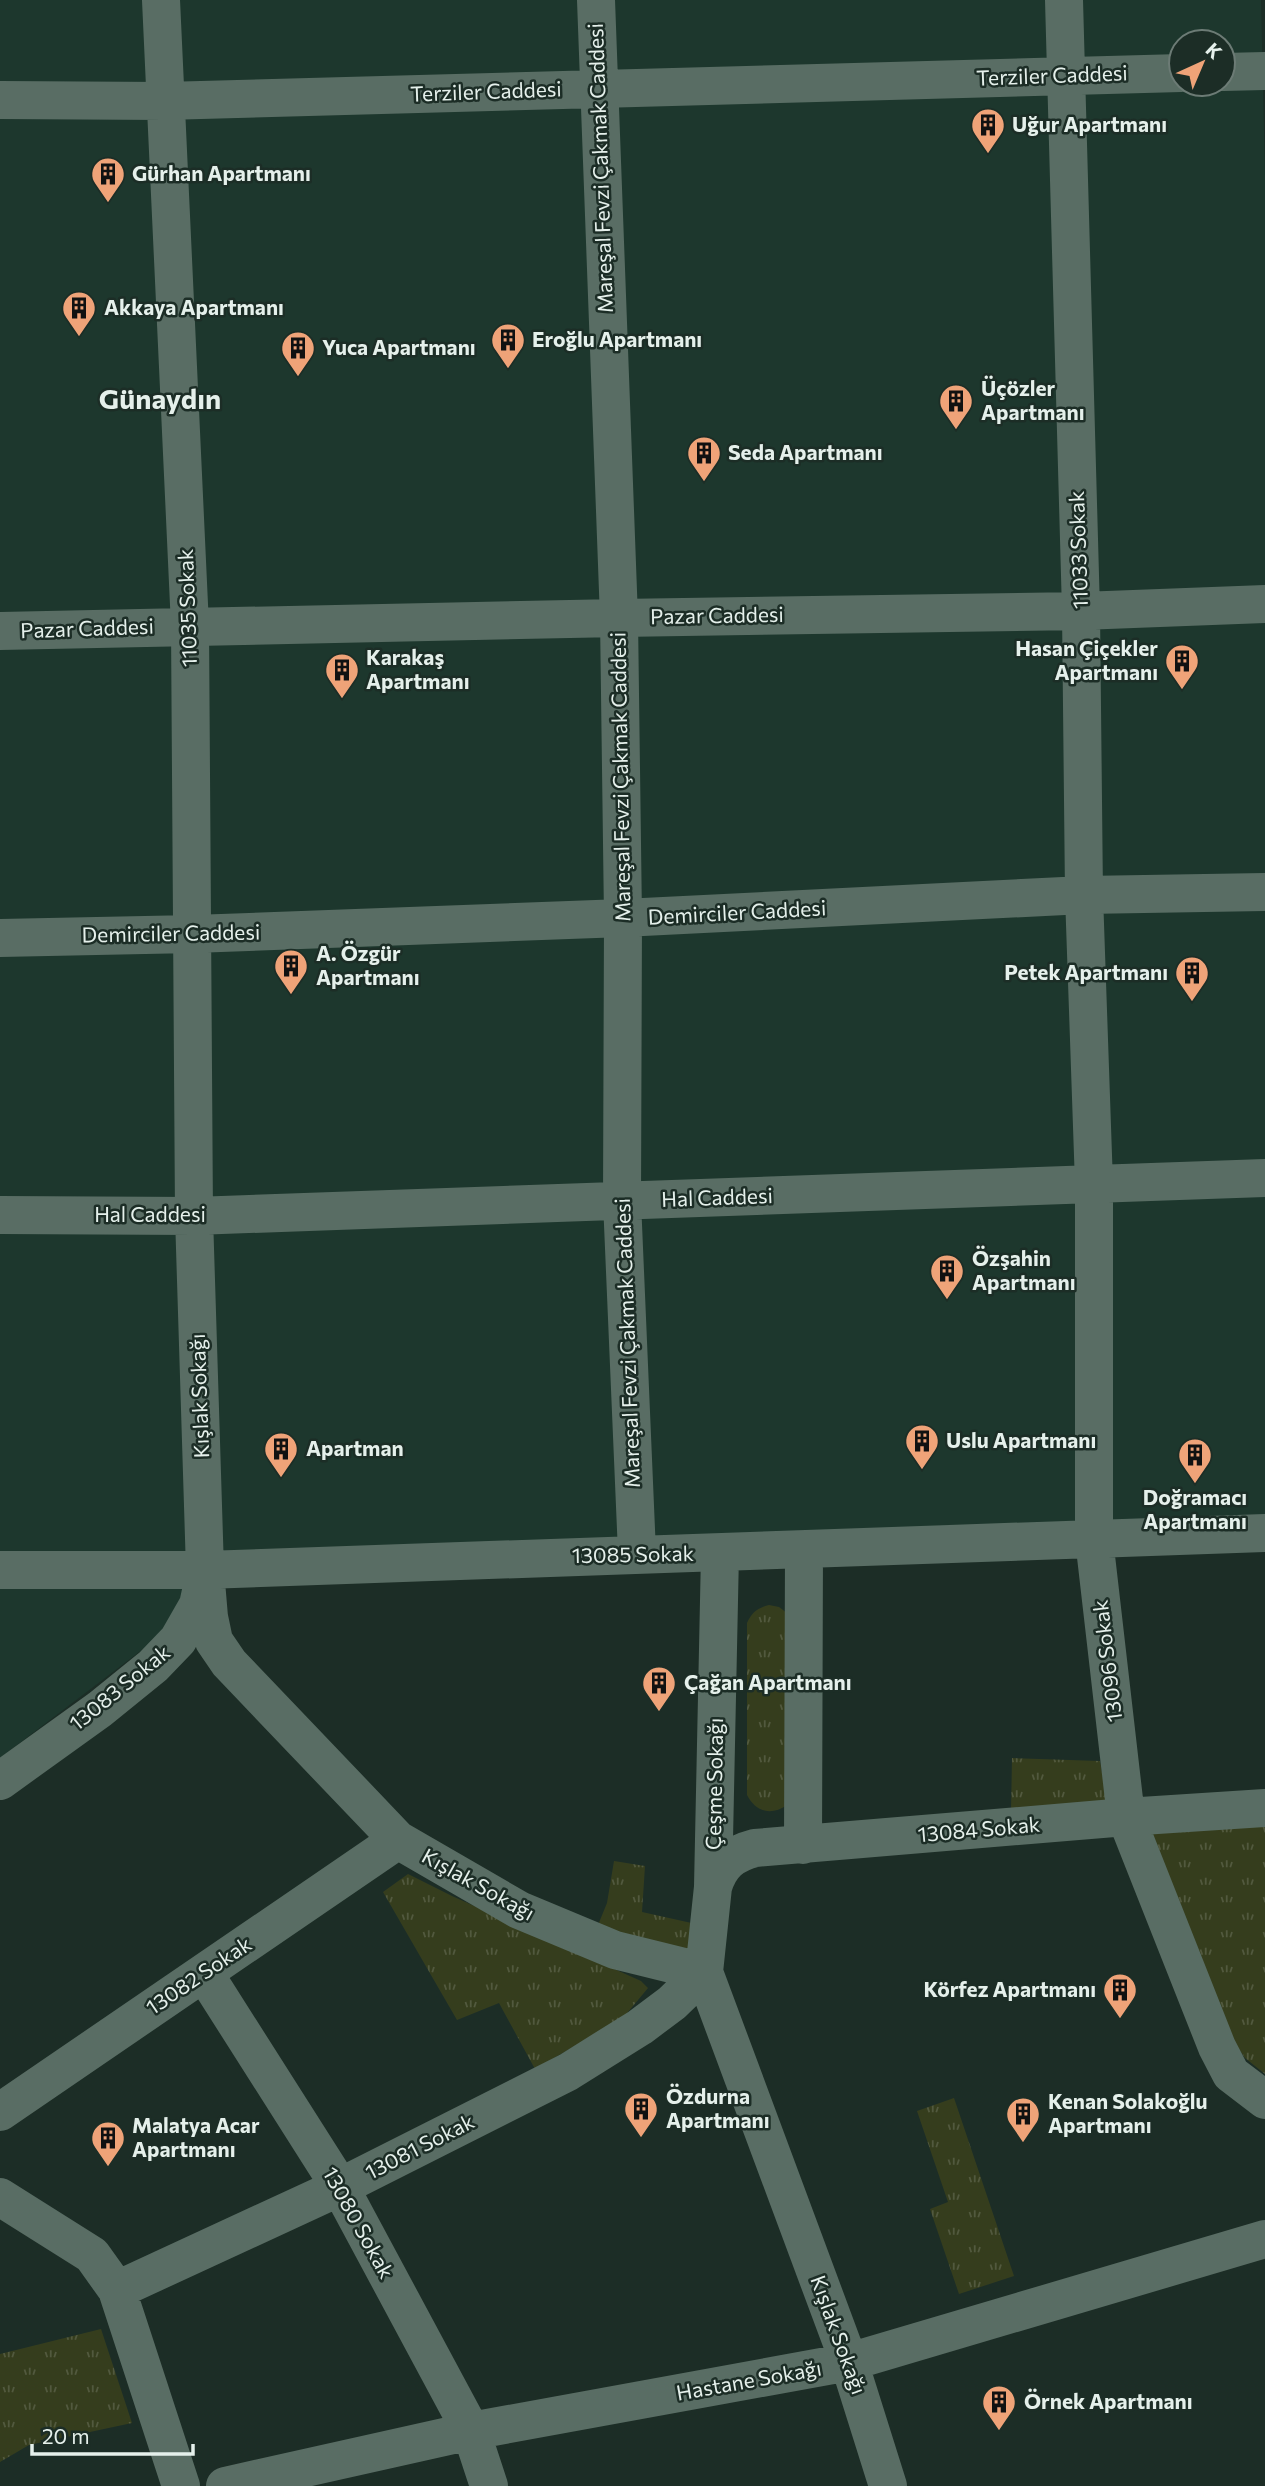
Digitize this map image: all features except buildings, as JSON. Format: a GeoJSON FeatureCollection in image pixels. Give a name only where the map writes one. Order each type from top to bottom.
{"type":"FeatureCollection","features":[{"type":"Feature","properties":{"kind":"street","name":"11035 Sokak"},"geometry":{"type":"LineString","coordinates":[[161,0],[190,626],[194,1216]]}},
{"type":"Feature","properties":{"kind":"street","name":"Mareşal Fevzi Çakmak Caddesi"},"geometry":{"type":"LineString","coordinates":[[596,0],[619,618],[623,918],[622,1201],[636,1553]]}},
{"type":"Feature","properties":{"kind":"street","name":"11033 Sokak"},"geometry":{"type":"LineString","coordinates":[[1064,0],[1081,611],[1084,895],[1094,1184]]}},
{"type":"Feature","properties":{"kind":"street"},"geometry":{"type":"LineString","coordinates":[[1237,72],[1265,71]]}},
{"type":"Feature","properties":{"kind":"street","name":"Terziler Caddesi"},"geometry":{"type":"LineString","coordinates":[[0,100],[164,101],[1167,73]]}},
{"type":"Feature","properties":{"kind":"street","name":"Pazar Caddesi"},"geometry":{"type":"LineString","coordinates":[[0,631],[1081,611],[1265,604]]}},
{"type":"Feature","properties":{"kind":"street","name":"Demirciler Caddesi"},"geometry":{"type":"LineString","coordinates":[[0,937],[193,934],[623,918],[1084,895],[1265,892]]}},
{"type":"Feature","properties":{"kind":"street","name":"Hal Caddesi"},"geometry":{"type":"LineString","coordinates":[[0,1215],[194,1216],[1265,1178]]}},
{"type":"Feature","properties":{"kind":"street","name":"13096 Sokak"},"geometry":{"type":"LineString","coordinates":[[1094,1184],[1094,1539],[1126,1817],[1217,2047],[1231,2074],[1265,2100]]}},
{"type":"Feature","properties":{"kind":"street","name":"Kışlak Sokağı"},"geometry":{"type":"LineString","coordinates":[[194,1216],[205,1570],[214,1641],[229,1663],[398,1840],[519,1910],[615,1950],[704,1972],[849,2362],[888,2486]]}},
{"type":"Feature","properties":{"kind":"street","name":"13085 Sokak"},"geometry":{"type":"LineString","coordinates":[[0,1570],[205,1570],[1265,1533]]}},
{"type":"Feature","properties":{"kind":"street"},"geometry":{"type":"LineString","coordinates":[[803,1844],[804,1550]]}},
{"type":"Feature","properties":{"kind":"street","name":"Çeşme Sokağı"},"geometry":{"type":"LineString","coordinates":[[704,1972],[713,1887],[720,1553]]}},
{"type":"Feature","properties":{"kind":"street","name":"13083 Sokak"},"geometry":{"type":"LineString","coordinates":[[0,1782],[153,1667],[178,1640],[198,1605],[205,1570]]}},
{"type":"Feature","properties":{"kind":"street","name":"13084 Sokak"},"geometry":{"type":"LineString","coordinates":[[713,1887],[724,1862],[755,1848],[1265,1808]]}},
{"type":"Feature","properties":{"kind":"street","name":"13082 Sokak"},"geometry":{"type":"LineString","coordinates":[[0,2112],[398,1840]]}},
{"type":"Feature","properties":{"kind":"street","name":"13081 Sokak"},"geometry":{"type":"LineString","coordinates":[[117,2290],[340,2187],[568,2072],[640,2027],[672,2003],[704,1972]]}},
{"type":"Feature","properties":{"kind":"street","name":"13080 Sokak"},"geometry":{"type":"LineString","coordinates":[[204,1973],[340,2187],[471,2431],[489,2486]]}},
{"type":"Feature","properties":{"kind":"street"},"geometry":{"type":"LineString","coordinates":[[0,2197],[92,2255],[117,2290],[181,2486]]}},
{"type":"Feature","properties":{"kind":"street","name":"Hastane Sokağı"},"geometry":{"type":"LineString","coordinates":[[225,2486],[471,2431],[849,2362],[1265,2239]]}},
{"type":"Feature","properties":{"kind":"shaded area"},"geometry":{"type":"Polygon","coordinates":[[[0,0],[1261,0],[1265,175],[1265,1549],[235,1579],[0,1758],[0,0]]]}},
{"type":"Feature","properties":{"kind":"green space"},"geometry":{"type":"Polygon","coordinates":[[[769,1605],[779,1607],[787,1613],[787,1805],[770,1811],[759,1809],[747,1795],[747,1623],[756,1611],[769,1605]]]}},
{"type":"Feature","properties":{"kind":"green space"},"geometry":{"type":"Polygon","coordinates":[[[1012,1758],[1100,1761],[1108,1807],[1011,1812],[1012,1758]]]}},
{"type":"Feature","properties":{"kind":"green space"},"geometry":{"type":"Polygon","coordinates":[[[1265,1819],[1265,2074],[1245,2058],[1218,2019],[1143,1826],[1265,1819]]]}},
{"type":"Feature","properties":{"kind":"green space"},"geometry":{"type":"Polygon","coordinates":[[[614,1861],[645,1866],[642,1912],[696,1924],[691,1960],[596,1930],[607,1903],[614,1861]]]}},
{"type":"Feature","properties":{"kind":"green space"},"geometry":{"type":"Polygon","coordinates":[[[408,1874],[641,1981],[648,1988],[623,2018],[535,2069],[499,2003],[457,2020],[383,1892],[408,1874]]]}},
{"type":"Feature","properties":{"kind":"green space"},"geometry":{"type":"Polygon","coordinates":[[[954,2098],[1014,2276],[959,2294],[930,2209],[948,2202],[917,2111],[954,2098]]]}},
{"type":"Feature","properties":{"kind":"green space"},"geometry":{"type":"Polygon","coordinates":[[[101,2329],[132,2423],[29,2445],[0,2462],[0,2354],[101,2329]]]}},
{"type":"Feature","properties":{"kind":"place","name":"Uğur Apartmanı"},"geometry":{"type":"Point","coordinates":[988,155]}},
{"type":"Feature","properties":{"kind":"place","name":"Gürhan Apartmanı"},"geometry":{"type":"Point","coordinates":[108,204]}},
{"type":"Feature","properties":{"kind":"place","name":"Akkaya Apartmanı"},"geometry":{"type":"Point","coordinates":[79,338]}},
{"type":"Feature","properties":{"kind":"place","name":"Eroğlu Apartmanı"},"geometry":{"type":"Point","coordinates":[508,370]}},
{"type":"Feature","properties":{"kind":"place","name":"Yuca Apartmanı"},"geometry":{"type":"Point","coordinates":[298,378]}},
{"type":"Feature","properties":{"kind":"place","name":"Üçözler Apartmanı"},"geometry":{"type":"Point","coordinates":[956,431]}},
{"type":"Feature","properties":{"kind":"place","name":"Seda Apartmanı"},"geometry":{"type":"Point","coordinates":[704,483]}},
{"type":"Feature","properties":{"kind":"place","name":"Hasan Çiçekler Apartmanı"},"geometry":{"type":"Point","coordinates":[1182,691]}},
{"type":"Feature","properties":{"kind":"place","name":"Karakaş Apartmanı"},"geometry":{"type":"Point","coordinates":[342,700]}},
{"type":"Feature","properties":{"kind":"place","name":"A. Özgür Apartmanı"},"geometry":{"type":"Point","coordinates":[291,996]}},
{"type":"Feature","properties":{"kind":"place","name":"Petek Apartmanı"},"geometry":{"type":"Point","coordinates":[1192,1003]}},
{"type":"Feature","properties":{"kind":"place","name":"Özşahin Apartmanı"},"geometry":{"type":"Point","coordinates":[947,1301]}},
{"type":"Feature","properties":{"kind":"place","name":"Uslu Apartmanı"},"geometry":{"type":"Point","coordinates":[922,1471]}},
{"type":"Feature","properties":{"kind":"place","name":"Apartman"},"geometry":{"type":"Point","coordinates":[281,1479]}},
{"type":"Feature","properties":{"kind":"place","name":"Doğramacı Apartmanı"},"geometry":{"type":"Point","coordinates":[1195,1485]}},
{"type":"Feature","properties":{"kind":"place","name":"Çağan Apartmanı"},"geometry":{"type":"Point","coordinates":[659,1713]}},
{"type":"Feature","properties":{"kind":"place","name":"Körfez Apartmanı"},"geometry":{"type":"Point","coordinates":[1120,2020]}},
{"type":"Feature","properties":{"kind":"place","name":"Özdurna Apartmanı"},"geometry":{"type":"Point","coordinates":[641,2139]}},
{"type":"Feature","properties":{"kind":"place","name":"Kenan Solakoğlu Apartmanı"},"geometry":{"type":"Point","coordinates":[1023,2144]}},
{"type":"Feature","properties":{"kind":"place","name":"Malatya Acar Apartmanı"},"geometry":{"type":"Point","coordinates":[108,2168]}},
{"type":"Feature","properties":{"kind":"place","name":"Örnek Apartmanı"},"geometry":{"type":"Point","coordinates":[999,2432]}},
{"type":"Feature","properties":{"kind":"district","name":"Günaydın"},"geometry":{"type":"Point","coordinates":[160,399]}}]}
